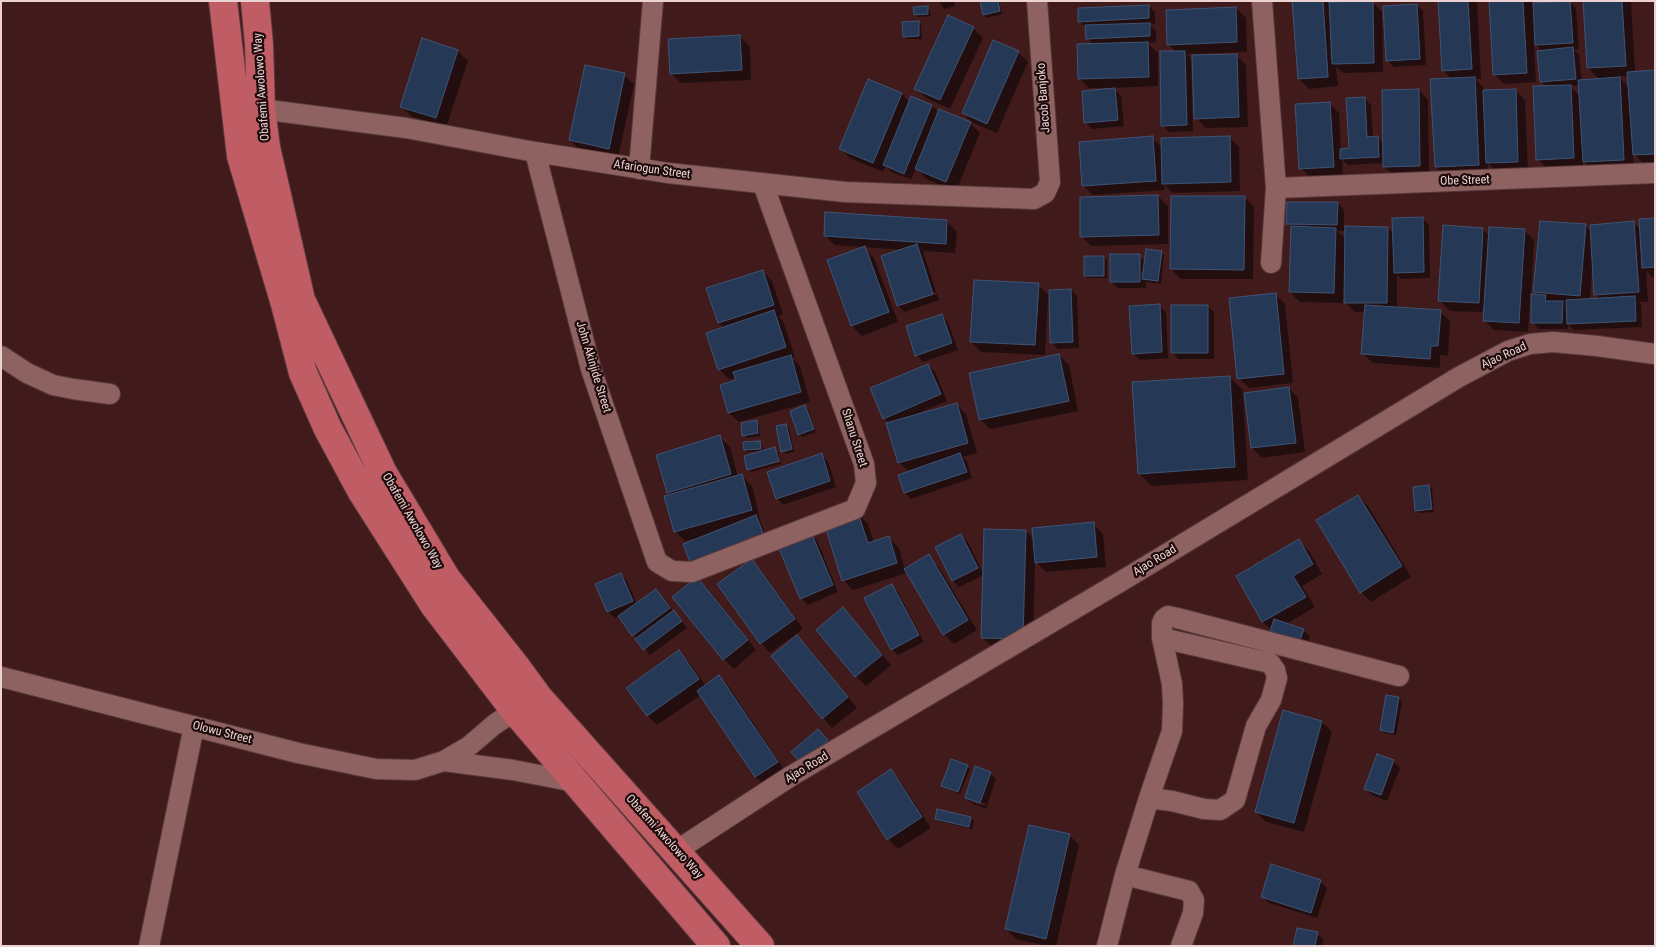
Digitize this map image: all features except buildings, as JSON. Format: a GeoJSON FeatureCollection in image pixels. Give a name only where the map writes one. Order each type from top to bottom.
{"type":"FeatureCollection","features":[{"type":"Feature","properties":{"kind":"main road","name":"Obafemi Awolowo Way"},"geometry":{"type":"LineString","coordinates":[[224,1],[241,156],[293,302],[383,473],[446,578],[539,698],[760,946]]}},
{"type":"Feature","properties":{"kind":"main road","name":"Obafemi Awolowo Way"},"geometry":{"type":"LineString","coordinates":[[254,1],[259,44],[261,109],[266,147],[293,302],[303,373],[328,429],[362,492],[434,605],[515,711],[716,946]]}},
{"type":"Feature","properties":{"kind":"street"},"geometry":{"type":"LineString","coordinates":[[640,169],[653,1]]}},
{"type":"Feature","properties":{"kind":"street","name":"Jacob Banjoko"},"geometry":{"type":"LineString","coordinates":[[1038,1],[1050,182],[1045,193]]}},
{"type":"Feature","properties":{"kind":"street"},"geometry":{"type":"LineString","coordinates":[[1262,1],[1276,188],[1271,263]]}},
{"type":"Feature","properties":{"kind":"street","name":"Afariogun Street"},"geometry":{"type":"LineString","coordinates":[[261,109],[406,128],[640,169],[763,184],[845,192],[1034,199],[1045,193]]}},
{"type":"Feature","properties":{"kind":"street","name":"John Akinjide Street"},"geometry":{"type":"LineString","coordinates":[[535,152],[591,369],[657,562],[672,571]]}},
{"type":"Feature","properties":{"kind":"street","name":"Obe Street"},"geometry":{"type":"LineString","coordinates":[[1276,188],[1655,173]]}},
{"type":"Feature","properties":{"kind":"street","name":"Shanu Street"},"geometry":{"type":"LineString","coordinates":[[672,571],[692,572],[855,508],[866,483],[864,464],[763,184]]}},
{"type":"Feature","properties":{"kind":"street","name":"Ajao Road"},"geometry":{"type":"LineString","coordinates":[[676,850],[792,776],[1120,582],[1459,377],[1508,351],[1530,344],[1553,342],[1655,354]]}},
{"type":"Feature","properties":{"kind":"street"},"geometry":{"type":"LineString","coordinates":[[3,357],[27,373],[53,385],[110,394]]}},
{"type":"Feature","properties":{"kind":"street"},"geometry":{"type":"LineString","coordinates":[[1107,946],[1149,798],[1172,731],[1172,684],[1162,638],[1162,623],[1164,619],[1168,616],[1177,618],[1399,676]]}},
{"type":"Feature","properties":{"kind":"street"},"geometry":{"type":"LineString","coordinates":[[1149,798],[1172,801],[1204,810],[1220,810],[1235,800],[1256,726],[1271,700],[1277,678],[1275,670],[1270,663],[1162,638]]}},
{"type":"Feature","properties":{"kind":"street","name":"Olowu Street"},"geometry":{"type":"LineString","coordinates":[[1,677],[298,753],[376,770],[415,770],[444,761],[468,747],[495,724],[515,711]]}},
{"type":"Feature","properties":{"kind":"street"},"geometry":{"type":"LineString","coordinates":[[149,946],[194,726]]}},
{"type":"Feature","properties":{"kind":"street","name":"Olowu Street"},"geometry":{"type":"LineString","coordinates":[[444,761],[513,770],[575,782]]}},
{"type":"Feature","properties":{"kind":"street"},"geometry":{"type":"LineString","coordinates":[[1126,875],[1189,891],[1194,900],[1193,913],[1181,946]]}}]}
